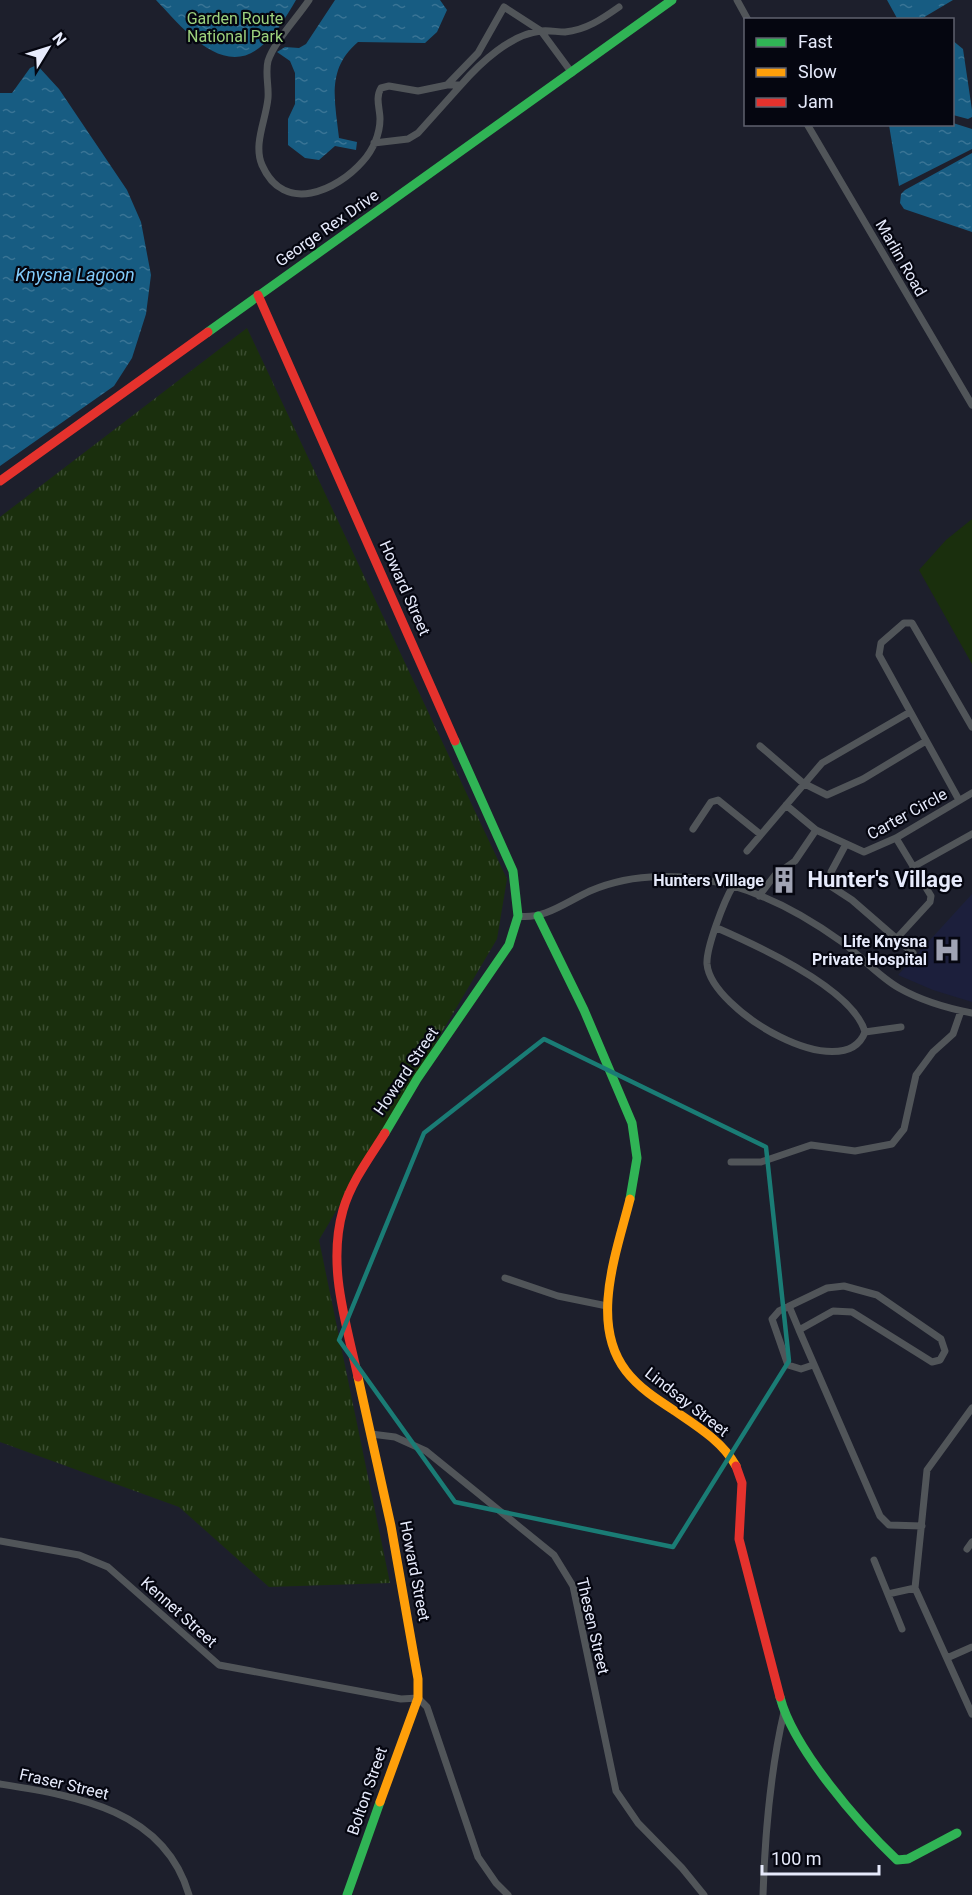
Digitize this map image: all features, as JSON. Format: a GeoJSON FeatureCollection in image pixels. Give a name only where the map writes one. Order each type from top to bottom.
{"type":"FeatureCollection","features":[{"type":"Feature","properties":{"kind":"street"},"geometry":{"type":"LineString","coordinates":[[309,0],[273,49],[268,62],[268,99],[259,141],[261,164],[268,176],[279,187],[293,193],[311,194],[324,190],[344,178],[363,160],[379,131],[378,97],[381,88],[389,86],[418,91],[461,85]]}},
{"type":"Feature","properties":{"kind":"street","name":"George Rex Drive"},"geometry":{"type":"LineString","coordinates":[[0,481],[672,0]]}},
{"type":"Feature","properties":{"kind":"street"},"geometry":{"type":"LineString","coordinates":[[736,0],[747,18]]}},
{"type":"Feature","properties":{"kind":"street"},"geometry":{"type":"LineString","coordinates":[[447,86],[478,53],[504,7],[541,31],[572,73]]}},
{"type":"Feature","properties":{"kind":"street"},"geometry":{"type":"LineString","coordinates":[[374,143],[408,139],[418,133],[490,56],[512,42],[541,31],[576,30],[597,22],[619,7]]}},
{"type":"Feature","properties":{"kind":"street","name":"Marlin Road"},"geometry":{"type":"LineString","coordinates":[[808,126],[972,405]]}},
{"type":"Feature","properties":{"kind":"street","name":"Howard Street"},"geometry":{"type":"LineString","coordinates":[[258,295],[516,881],[518,916],[504,955],[404,1099],[356,1179],[343,1210],[337,1252],[337,1283],[411,1626],[418,1669],[418,1698],[426,1707],[478,1857],[507,1895]]}},
{"type":"Feature","properties":{"kind":"street","name":"Carter Circle"},"geometry":{"type":"LineString","coordinates":[[959,800],[879,655],[881,643],[904,623],[912,623],[972,727]]}},
{"type":"Feature","properties":{"kind":"street"},"geometry":{"type":"LineString","coordinates":[[747,852],[803,783],[826,759],[910,712]]}},
{"type":"Feature","properties":{"kind":"street"},"geometry":{"type":"LineString","coordinates":[[759,746],[803,783],[823,795],[835,794],[926,741]]}},
{"type":"Feature","properties":{"kind":"street","name":"Carter Circle"},"geometry":{"type":"LineString","coordinates":[[786,806],[816,830],[864,852],[896,838],[972,793]]}},
{"type":"Feature","properties":{"kind":"street"},"geometry":{"type":"LineString","coordinates":[[693,829],[711,802],[718,800],[760,834]]}},
{"type":"Feature","properties":{"kind":"street"},"geometry":{"type":"LineString","coordinates":[[759,896],[775,875],[795,861],[816,830]]}},
{"type":"Feature","properties":{"kind":"street"},"geometry":{"type":"LineString","coordinates":[[913,867],[972,834]]}},
{"type":"Feature","properties":{"kind":"street"},"geometry":{"type":"LineString","coordinates":[[896,838],[931,899],[897,938]]}},
{"type":"Feature","properties":{"kind":"street"},"geometry":{"type":"LineString","coordinates":[[846,844],[831,872],[829,885],[913,953]]}},
{"type":"Feature","properties":{"kind":"street"},"geometry":{"type":"LineString","coordinates":[[518,916],[538,916],[591,891],[633,879],[679,877],[733,886],[759,896],[817,926],[897,987],[925,1001],[972,1013]]}},
{"type":"Feature","properties":{"kind":"street"},"geometry":{"type":"LineString","coordinates":[[717,928],[795,966],[824,985],[860,1018],[865,1032],[862,1040],[853,1048],[832,1052],[778,1037],[753,1022],[716,987],[709,973],[707,956],[723,903],[733,886]]}},
{"type":"Feature","properties":{"kind":"street","name":"Lindsay Street"},"geometry":{"type":"LineString","coordinates":[[538,916],[583,1002],[636,1138],[637,1167],[607,1306],[615,1353],[629,1375],[700,1429],[728,1455],[740,1473],[742,1483],[739,1539],[784,1712],[822,1774],[892,1857],[902,1861],[908,1859],[957,1833]]}},
{"type":"Feature","properties":{"kind":"street"},"geometry":{"type":"LineString","coordinates":[[731,1162],[761,1162],[812,1145],[855,1151],[892,1144],[904,1129],[916,1075],[929,1057],[953,1034],[961,1011]]}},
{"type":"Feature","properties":{"kind":"street"},"geometry":{"type":"LineString","coordinates":[[865,1032],[901,1027]]}},
{"type":"Feature","properties":{"kind":"street"},"geometry":{"type":"LineString","coordinates":[[505,1278],[558,1296],[607,1306]]}},
{"type":"Feature","properties":{"kind":"street"},"geometry":{"type":"LineString","coordinates":[[799,1330],[833,1311],[844,1310],[859,1314],[932,1362],[940,1359],[945,1351],[941,1340],[934,1333],[870,1293],[832,1286],[789,1306],[775,1314],[772,1319],[782,1354],[788,1365],[795,1369],[813,1365]]}},
{"type":"Feature","properties":{"kind":"street"},"geometry":{"type":"LineString","coordinates":[[789,1306],[882,1518],[889,1525],[922,1526]]}},
{"type":"Feature","properties":{"kind":"street"},"geometry":{"type":"LineString","coordinates":[[972,1408],[927,1470],[915,1588],[972,1714]]}},
{"type":"Feature","properties":{"kind":"street","name":"Thesen Street"},"geometry":{"type":"LineString","coordinates":[[371,1434],[403,1440],[426,1451],[537,1540],[566,1570],[573,1586],[616,1791],[638,1823],[682,1868],[704,1895]]}},
{"type":"Feature","properties":{"kind":"street","name":"Kennet Street"},"geometry":{"type":"LineString","coordinates":[[0,1542],[79,1555],[108,1567],[219,1665],[401,1699],[418,1698]]}},
{"type":"Feature","properties":{"kind":"street"},"geometry":{"type":"LineString","coordinates":[[874,1560],[902,1629]]}},
{"type":"Feature","properties":{"kind":"street"},"geometry":{"type":"LineString","coordinates":[[888,1594],[915,1588]]}},
{"type":"Feature","properties":{"kind":"street"},"geometry":{"type":"LineString","coordinates":[[947,1658],[972,1647]]}},
{"type":"Feature","properties":{"kind":"street","name":"Bolton Street"},"geometry":{"type":"LineString","coordinates":[[347,1895],[418,1698]]}},
{"type":"Feature","properties":{"kind":"street"},"geometry":{"type":"LineString","coordinates":[[763,1895],[769,1798],[784,1712]]}},
{"type":"Feature","properties":{"kind":"street","name":"Fraser Street"},"geometry":{"type":"LineString","coordinates":[[0,1784],[68,1796],[105,1806],[131,1819],[166,1852],[177,1868],[189,1895]]}},
{"type":"Feature","properties":{"kind":"highlighted area"},"geometry":{"type":"Polygon","coordinates":[[[544,1039],[766,1147],[789,1361],[673,1547],[455,1502],[339,1340],[424,1133],[544,1039]]]}},
{"type":"Feature","properties":{"kind":"shaded area","name":"Life Knysna Private Hospital"},"geometry":{"type":"Polygon","coordinates":[[[972,894],[972,1002],[933,990],[898,975],[972,894]]]}},
{"type":"Feature","properties":{"kind":"green space"},"geometry":{"type":"Polygon","coordinates":[[[247,328],[507,879],[497,939],[319,1240],[390,1583],[269,1587],[179,1507],[0,1442],[0,517],[247,328]]]}},
{"type":"Feature","properties":{"kind":"green space"},"geometry":{"type":"Polygon","coordinates":[[[972,519],[972,664],[919,570],[946,540],[972,519]]]}},
{"type":"Feature","properties":{"kind":"water","name":"Garden Route National Park"},"geometry":{"type":"Polygon","coordinates":[[[156,0],[296,0],[280,26],[265,43],[245,56],[230,57],[216,53],[202,45],[156,0]]]}},
{"type":"Feature","properties":{"kind":"water"},"geometry":{"type":"Polygon","coordinates":[[[335,0],[440,0],[447,10],[437,32],[425,43],[358,42],[348,52],[337,74],[336,111],[339,138],[357,142],[356,150],[335,146],[319,160],[305,158],[288,145],[288,119],[295,104],[295,73],[290,61],[277,52],[285,47],[299,48],[306,44],[335,0]]]}},
{"type":"Feature","properties":{"kind":"water"},"geometry":{"type":"Polygon","coordinates":[[[887,0],[953,0],[923,18],[897,18],[887,0]]]}},
{"type":"Feature","properties":{"kind":"water"},"geometry":{"type":"Polygon","coordinates":[[[954,42],[963,49],[972,110],[972,117],[968,119],[954,115],[954,42]]]}},
{"type":"Feature","properties":{"kind":"water","name":"Knysna Lagoon"},"geometry":{"type":"Polygon","coordinates":[[[37,65],[59,89],[127,190],[141,222],[151,275],[146,314],[132,358],[114,386],[0,466],[0,93],[12,93],[30,68],[37,65]]]}},
{"type":"Feature","properties":{"kind":"water"},"geometry":{"type":"Polygon","coordinates":[[[954,123],[972,129],[972,149],[899,186],[889,126],[954,126],[954,123]]]}},
{"type":"Feature","properties":{"kind":"water"},"geometry":{"type":"Polygon","coordinates":[[[972,153],[972,232],[904,209],[900,203],[901,194],[905,190],[972,153]]]}},
{"type":"Feature","properties":{"kind":"traffic: fast"},"geometry":{"type":"LineString","coordinates":[[208,332],[672,0]]}},
{"type":"Feature","properties":{"kind":"traffic: fast"},"geometry":{"type":"LineString","coordinates":[[385,1133],[417,1079],[509,945],[518,916],[513,871],[455,741]]}},
{"type":"Feature","properties":{"kind":"traffic: fast"},"geometry":{"type":"LineString","coordinates":[[538,916],[584,1010],[632,1123],[637,1158],[630,1199]]}},
{"type":"Feature","properties":{"kind":"traffic: fast"},"geometry":{"type":"LineString","coordinates":[[780,1697],[798,1739],[829,1784],[865,1827],[897,1860],[908,1859],[957,1833]]}},
{"type":"Feature","properties":{"kind":"traffic: fast"},"geometry":{"type":"LineString","coordinates":[[347,1895],[380,1802]]}},
{"type":"Feature","properties":{"kind":"traffic: slow"},"geometry":{"type":"LineString","coordinates":[[630,1199],[609,1286],[609,1331],[615,1352],[626,1371],[637,1383],[709,1435],[731,1457],[736,1466]]}},
{"type":"Feature","properties":{"kind":"traffic: slow"},"geometry":{"type":"LineString","coordinates":[[358,1377],[391,1526],[418,1679],[418,1698],[380,1802]]}},
{"type":"Feature","properties":{"kind":"traffic: jam"},"geometry":{"type":"LineString","coordinates":[[258,295],[455,741]]}},
{"type":"Feature","properties":{"kind":"traffic: jam"},"geometry":{"type":"LineString","coordinates":[[0,481],[208,332]]}},
{"type":"Feature","properties":{"kind":"traffic: jam"},"geometry":{"type":"LineString","coordinates":[[358,1377],[340,1294],[337,1252],[339,1231],[343,1210],[351,1190],[385,1133]]}},
{"type":"Feature","properties":{"kind":"traffic: jam"},"geometry":{"type":"LineString","coordinates":[[736,1466],[742,1483],[739,1539],[780,1697]]}},
{"type":"Feature","properties":{"kind":"place","name":"Hunters Village"},"geometry":{"type":"Point","coordinates":[784,880]}},
{"type":"Feature","properties":{"kind":"place","name":"Life Knysna Private Hospital"},"geometry":{"type":"Point","coordinates":[947,950]}},
{"type":"Feature","properties":{"kind":"district","name":"Hunter's Village"},"geometry":{"type":"Point","coordinates":[885,879]}}]}
